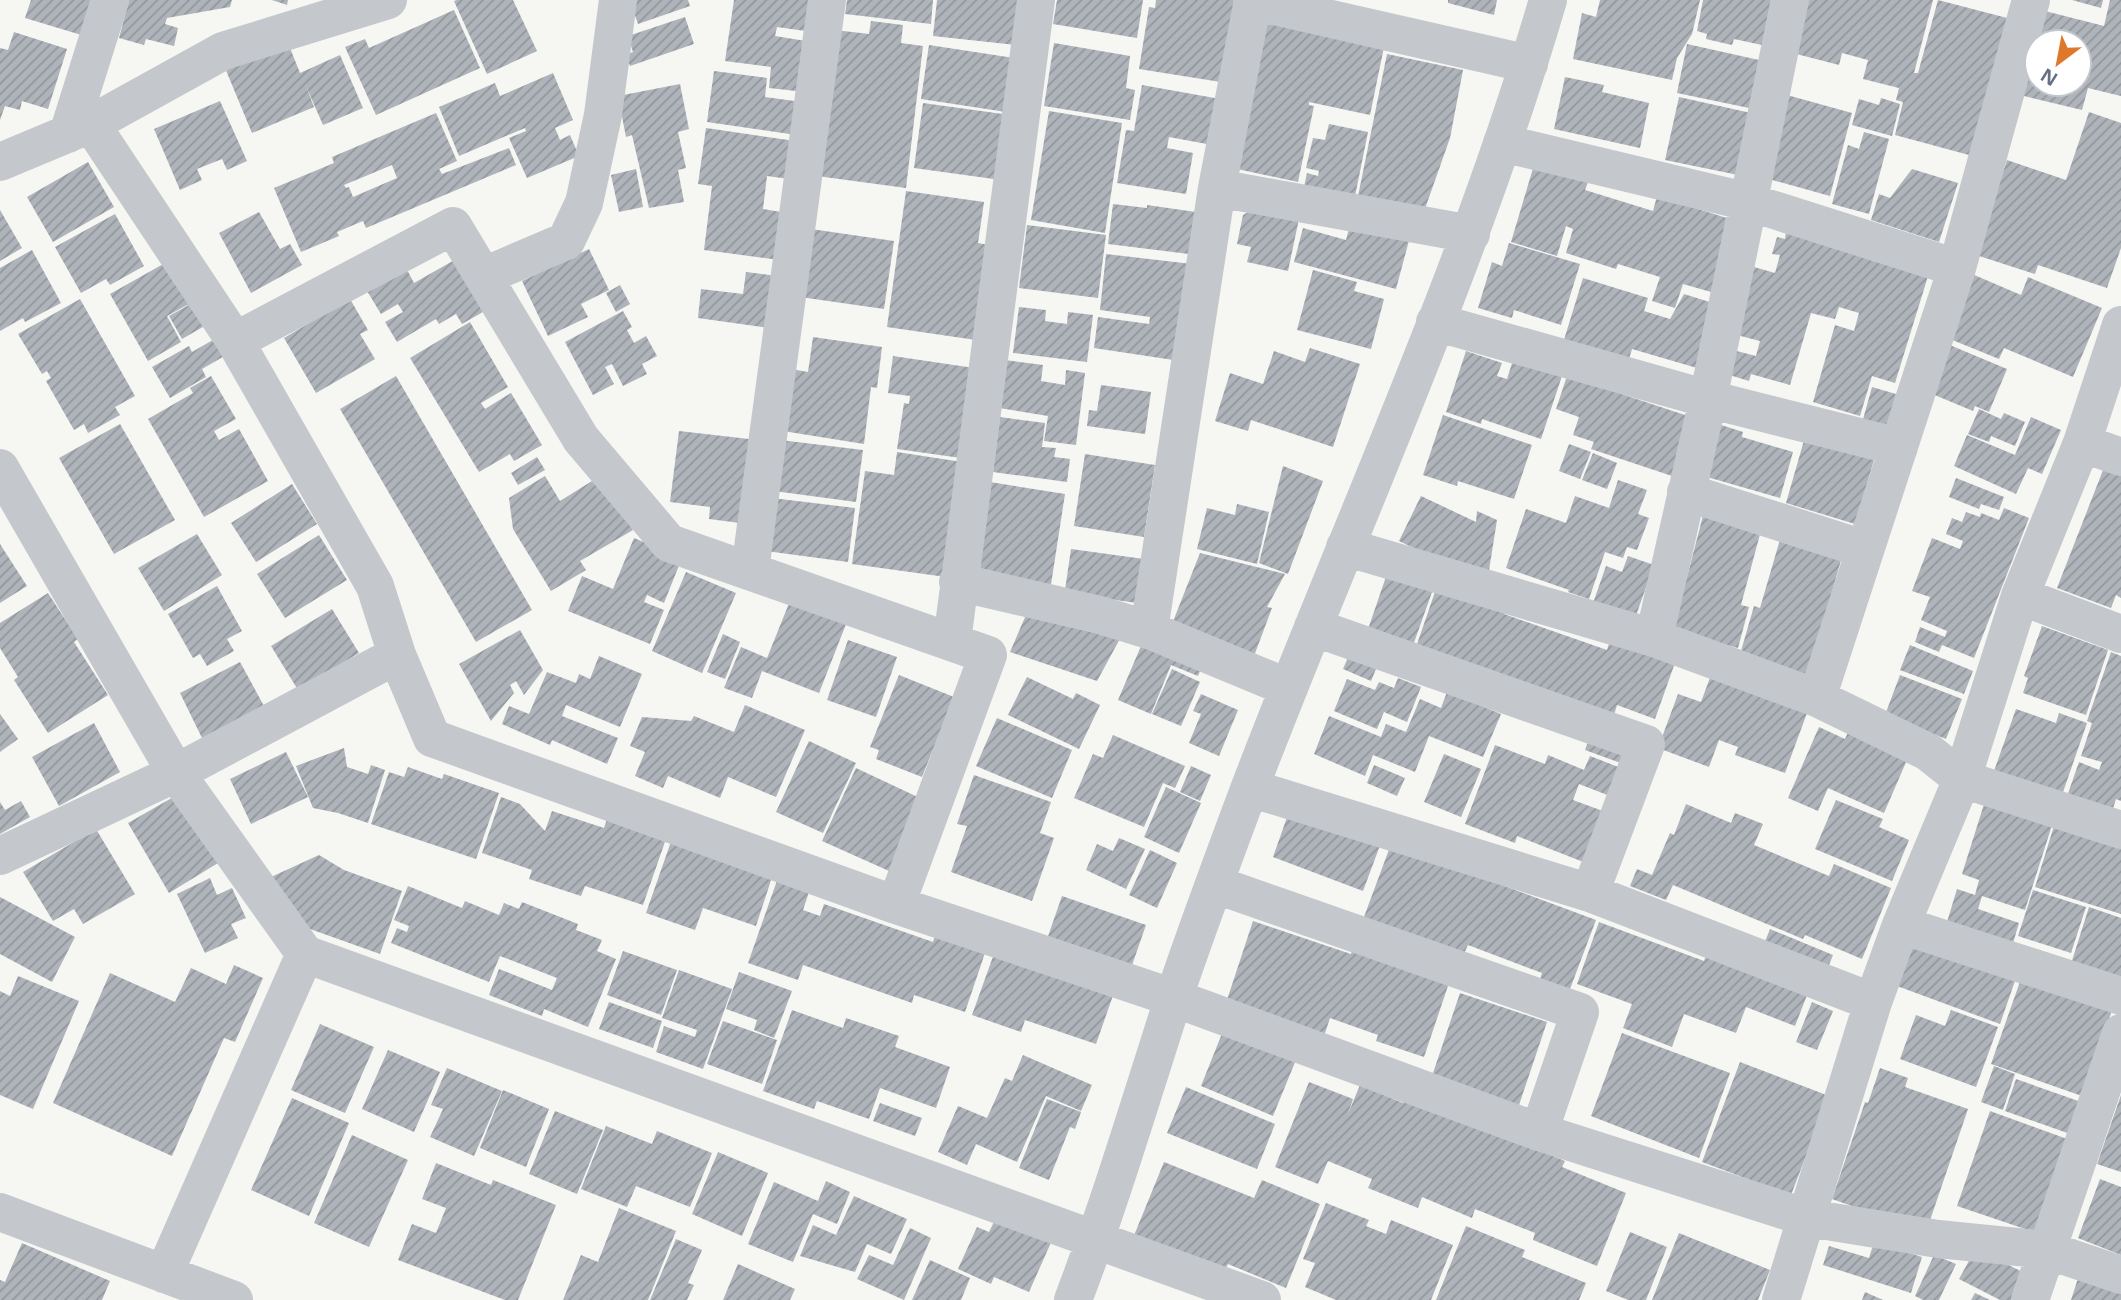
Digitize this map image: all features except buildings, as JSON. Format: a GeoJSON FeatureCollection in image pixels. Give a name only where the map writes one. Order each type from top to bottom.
{"type":"FeatureCollection","features":[{"type":"Feature","properties":{"kind":"street"},"geometry":{"type":"LineString","coordinates":[[110,0],[80,129],[235,341],[374,586],[397,655],[432,738],[896,905],[1174,998],[1539,1132],[1808,1217],[1938,1239],[2047,1250],[2121,1275]]}},
{"type":"Feature","properties":{"kind":"street"},"geometry":{"type":"LineString","coordinates":[[0,162],[80,129],[223,51],[388,0]]}},
{"type":"Feature","properties":{"kind":"street"},"geometry":{"type":"LineString","coordinates":[[484,276],[566,241],[584,203],[587,190],[603,115],[618,0]]}},
{"type":"Feature","properties":{"kind":"street"},"geometry":{"type":"LineString","coordinates":[[750,570],[827,0]]}},
{"type":"Feature","properties":{"kind":"street"},"geometry":{"type":"LineString","coordinates":[[951,640],[1036,0]]}},
{"type":"Feature","properties":{"kind":"street"},"geometry":{"type":"LineString","coordinates":[[1149,630],[1217,188],[1252,0],[1529,64]]}},
{"type":"Feature","properties":{"kind":"street"},"geometry":{"type":"LineString","coordinates":[[1073,1300],[1096,1239],[1214,884],[1313,627],[1471,234],[1548,0]]}},
{"type":"Feature","properties":{"kind":"street"},"geometry":{"type":"LineString","coordinates":[[1654,638],[1708,399],[1790,0]]}},
{"type":"Feature","properties":{"kind":"street"},"geometry":{"type":"LineString","coordinates":[[1817,698],[1957,268],[2031,0]]}},
{"type":"Feature","properties":{"kind":"street"},"geometry":{"type":"LineString","coordinates":[[1502,143],[1749,202],[1957,268]]}},
{"type":"Feature","properties":{"kind":"street"},"geometry":{"type":"LineString","coordinates":[[1217,188],[1471,234]]}},
{"type":"Feature","properties":{"kind":"street"},"geometry":{"type":"LineString","coordinates":[[235,341],[453,226],[581,439],[669,543],[988,655],[896,905]]}},
{"type":"Feature","properties":{"kind":"street"},"geometry":{"type":"LineString","coordinates":[[1435,322],[1708,399],[1899,447]]}},
{"type":"Feature","properties":{"kind":"street"},"geometry":{"type":"LineString","coordinates":[[1781,1300],[1873,1002],[1962,779],[2020,596],[2082,443],[2121,325]]}},
{"type":"Feature","properties":{"kind":"street"},"geometry":{"type":"LineString","coordinates":[[2082,443],[2121,457]]}},
{"type":"Feature","properties":{"kind":"street"},"geometry":{"type":"LineString","coordinates":[[0,468],[176,773],[305,954],[1262,1300]]}},
{"type":"Feature","properties":{"kind":"street"},"geometry":{"type":"LineString","coordinates":[[1686,492],[1864,549]]}},
{"type":"Feature","properties":{"kind":"street"},"geometry":{"type":"LineString","coordinates":[[1345,547],[1654,638],[1817,698],[1928,752],[1962,779],[2121,831]]}},
{"type":"Feature","properties":{"kind":"street"},"geometry":{"type":"LineString","coordinates":[[958,582],[1100,615],[1149,630],[1289,688]]}},
{"type":"Feature","properties":{"kind":"street"},"geometry":{"type":"LineString","coordinates":[[2020,596],[2121,634]]}},
{"type":"Feature","properties":{"kind":"street"},"geometry":{"type":"LineString","coordinates":[[1313,627],[1646,744],[1590,893]]}},
{"type":"Feature","properties":{"kind":"street"},"geometry":{"type":"LineString","coordinates":[[0,856],[176,773],[397,655]]}},
{"type":"Feature","properties":{"kind":"street"},"geometry":{"type":"LineString","coordinates":[[1250,788],[1590,893],[1873,1002]]}},
{"type":"Feature","properties":{"kind":"street"},"geometry":{"type":"LineString","coordinates":[[1214,884],[1580,1012],[1539,1132]]}},
{"type":"Feature","properties":{"kind":"street"},"geometry":{"type":"LineString","coordinates":[[1902,925],[2121,996]]}},
{"type":"Feature","properties":{"kind":"street"},"geometry":{"type":"LineString","coordinates":[[150,1281],[305,954]]}},
{"type":"Feature","properties":{"kind":"street"},"geometry":{"type":"LineString","coordinates":[[2030,1300],[2121,1033]]}},
{"type":"Feature","properties":{"kind":"street"},"geometry":{"type":"LineString","coordinates":[[0,1212],[150,1281],[234,1300]]}}]}
